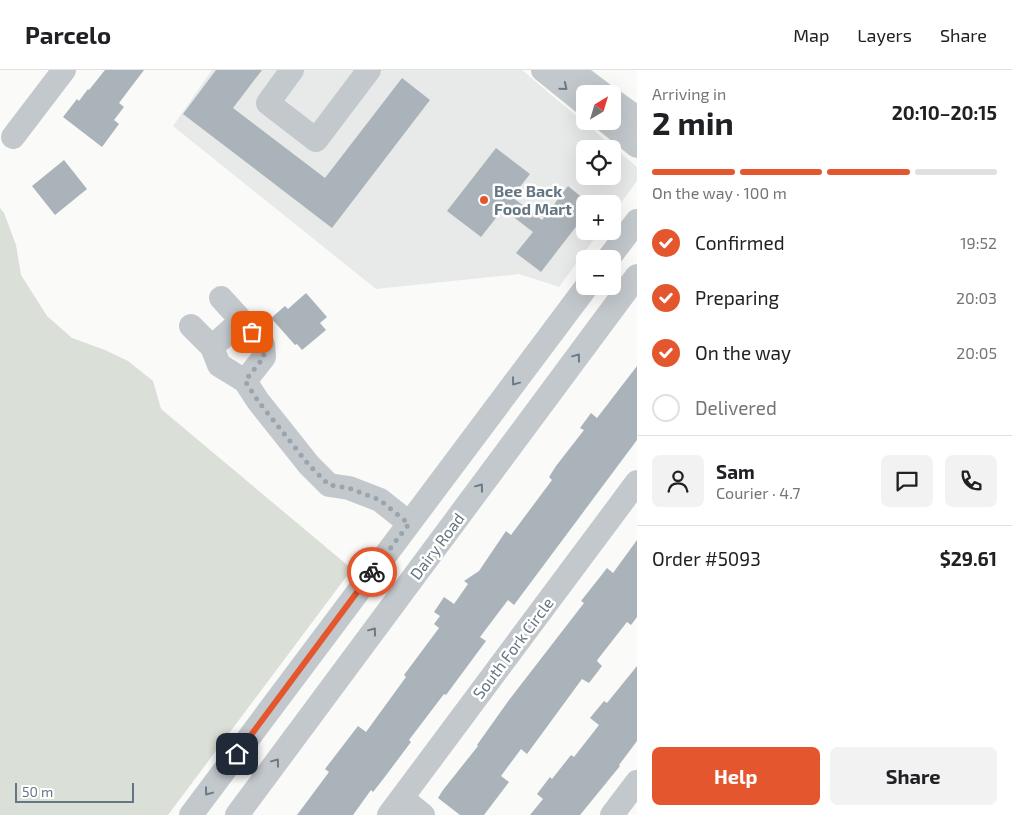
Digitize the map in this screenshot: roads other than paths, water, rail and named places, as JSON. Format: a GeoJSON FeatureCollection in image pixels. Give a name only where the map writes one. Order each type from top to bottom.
{"type":"FeatureCollection","features":[{"type":"Feature","properties":{"kind":"street"},"geometry":{"type":"LineString","coordinates":[[13,137],[64,70]]}},
{"type":"Feature","properties":{"kind":"street"},"geometry":{"type":"LineString","coordinates":[[292,70],[268,103],[316,140],[369,70]]}},
{"type":"Feature","properties":{"kind":"street"},"geometry":{"type":"LineString","coordinates":[[543,70],[576,97]]}},
{"type":"Feature","properties":{"kind":"street"},"geometry":{"type":"LineString","coordinates":[[571,70],[592,85]]}},
{"type":"Feature","properties":{"kind":"street"},"geometry":{"type":"LineString","coordinates":[[621,106],[637,118]]}},
{"type":"Feature","properties":{"kind":"street"},"geometry":{"type":"LineString","coordinates":[[617,130],[637,146]]}},
{"type":"Feature","properties":{"kind":"street"},"geometry":{"type":"LineString","coordinates":[[615,250],[637,221]]}},
{"type":"Feature","properties":{"kind":"street","name":"Dairy Road"},"geometry":{"type":"LineString","coordinates":[[237,815],[637,276]]}},
{"type":"Feature","properties":{"kind":"street"},"geometry":{"type":"LineString","coordinates":[[191,815],[580,295]]}},
{"type":"Feature","properties":{"kind":"street"},"geometry":{"type":"LineString","coordinates":[[220,298],[263,344],[264,357],[245,381]]}},
{"type":"Feature","properties":{"kind":"street"},"geometry":{"type":"LineString","coordinates":[[212,347],[241,321]]}},
{"type":"Feature","properties":{"kind":"street"},"geometry":{"type":"LineString","coordinates":[[191,326],[212,347],[219,365],[245,381],[258,401],[309,465],[329,485],[349,488],[380,500],[409,524]]}},
{"type":"Feature","properties":{"kind":"street","name":"South Fork Circle"},"geometry":{"type":"LineString","coordinates":[[395,806],[637,482]]}},
{"type":"Feature","properties":{"kind":"street"},"geometry":{"type":"LineString","coordinates":[[612,815],[637,782]]}},
{"type":"Feature","properties":{"kind":"street"},"geometry":{"type":"LineString","coordinates":[[395,806],[423,815]]}},
{"type":"Feature","properties":{"kind":"place","name":"Bee Back Food Mart"},"geometry":{"type":"Point","coordinates":[484,200]}}]}
